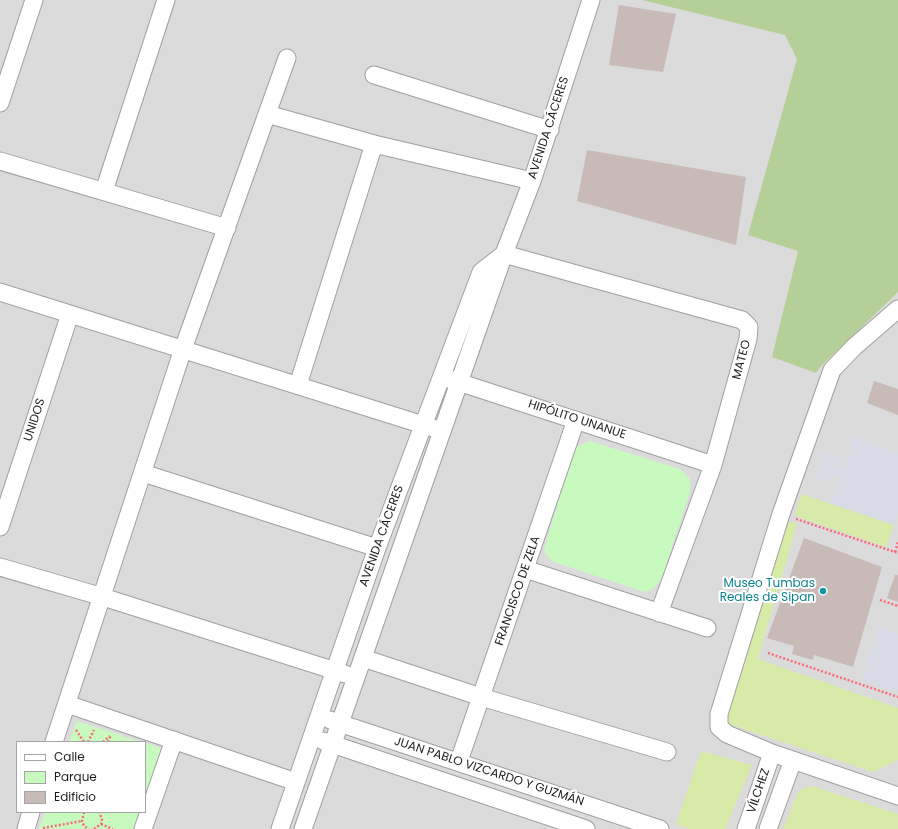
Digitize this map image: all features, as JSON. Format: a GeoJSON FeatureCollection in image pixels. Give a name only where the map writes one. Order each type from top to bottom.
{"type":"FeatureCollection","features":[{"type":"Feature","properties":{"kind":"street"},"geometry":{"type":"LineString","coordinates":[[0,102],[34,0]]}},
{"type":"Feature","properties":{"kind":"street"},"geometry":{"type":"LineString","coordinates":[[104,192],[166,0]]}},
{"type":"Feature","properties":{"kind":"street","name":"AVENIDA CÁCERES"},"geometry":{"type":"LineString","coordinates":[[303,829],[504,254],[550,130],[591,0]]}},
{"type":"Feature","properties":{"kind":"street"},"geometry":{"type":"LineString","coordinates":[[54,741],[103,597],[183,349],[288,58]]}},
{"type":"Feature","properties":{"kind":"street"},"geometry":{"type":"LineString","coordinates":[[374,75],[550,130]]}},
{"type":"Feature","properties":{"kind":"street"},"geometry":{"type":"LineString","coordinates":[[267,114],[374,144],[532,181]]}},
{"type":"Feature","properties":{"kind":"street"},"geometry":{"type":"LineString","coordinates":[[298,385],[374,144]]}},
{"type":"Feature","properties":{"kind":"street"},"geometry":{"type":"LineString","coordinates":[[0,161],[227,228]]}},
{"type":"Feature","properties":{"kind":"street","name":"AVENIDA CÁCERES"},"geometry":{"type":"LineString","coordinates":[[280,829],[377,548],[481,272],[504,254]]}},
{"type":"Feature","properties":{"kind":"street","name":"MATEO"},"geometry":{"type":"LineString","coordinates":[[504,254],[742,320],[749,327],[748,339],[713,465],[659,613]]}},
{"type":"Feature","properties":{"kind":"street"},"geometry":{"type":"LineString","coordinates":[[0,292],[442,431]]}},
{"type":"Feature","properties":{"kind":"street"},"geometry":{"type":"LineString","coordinates":[[898,309],[854,347],[832,370],[780,514],[719,714],[719,727],[727,734],[772,753],[898,796]]}},
{"type":"Feature","properties":{"kind":"street","name":"UNIDOS"},"geometry":{"type":"LineString","coordinates":[[0,527],[70,314]]}},
{"type":"Feature","properties":{"kind":"street","name":"HIPÓLITO UNANUE"},"geometry":{"type":"LineString","coordinates":[[441,376],[713,465]]}},
{"type":"Feature","properties":{"kind":"street","name":"FRANCISCO DE ZELA"},"geometry":{"type":"LineString","coordinates":[[459,762],[576,420]]}},
{"type":"Feature","properties":{"kind":"street"},"geometry":{"type":"LineString","coordinates":[[143,473],[377,548]]}},
{"type":"Feature","properties":{"kind":"street"},"geometry":{"type":"LineString","coordinates":[[0,566],[103,597],[356,678]]}},
{"type":"Feature","properties":{"kind":"street"},"geometry":{"type":"LineString","coordinates":[[526,569],[707,628]]}},
{"type":"Feature","properties":{"kind":"street"},"geometry":{"type":"LineString","coordinates":[[363,658],[481,697],[667,752]]}},
{"type":"Feature","properties":{"kind":"street"},"geometry":{"type":"LineString","coordinates":[[67,704],[296,782]]}},
{"type":"Feature","properties":{"kind":"street","name":"JUAN PABLO VIZCARDO Y GUZMÁN"},"geometry":{"type":"LineString","coordinates":[[318,716],[660,829]]}},
{"type":"Feature","properties":{"kind":"street","name":"JUAN PABLO VIZCARDO Y GUZMÁN"},"geometry":{"type":"LineString","coordinates":[[311,737],[586,829]]}},
{"type":"Feature","properties":{"kind":"street"},"geometry":{"type":"LineString","coordinates":[[143,829],[174,740]]}},
{"type":"Feature","properties":{"kind":"street","name":"VÍLCHEZ"},"geometry":{"type":"LineString","coordinates":[[746,829],[772,753]]}},
{"type":"Feature","properties":{"kind":"street","name":"VÍLCHEZ"},"geometry":{"type":"LineString","coordinates":[[768,829],[793,760]]}},
{"type":"Feature","properties":{"kind":"street"},"geometry":{"type":"LineString","coordinates":[[31,813],[34,829]]}},
{"type":"Feature","properties":{"kind":"path"},"geometry":{"type":"LineString","coordinates":[[780,514],[896,553],[898,542]]}},
{"type":"Feature","properties":{"kind":"path"},"geometry":{"type":"LineString","coordinates":[[880,600],[898,606]]}},
{"type":"Feature","properties":{"kind":"path"},"geometry":{"type":"LineString","coordinates":[[768,653],[898,697]]}},
{"type":"Feature","properties":{"kind":"path"},"geometry":{"type":"LineString","coordinates":[[76,729],[83,741]]}},
{"type":"Feature","properties":{"kind":"path"},"geometry":{"type":"LineString","coordinates":[[88,741],[94,729]]}},
{"type":"Feature","properties":{"kind":"path"},"geometry":{"type":"LineString","coordinates":[[104,741],[111,735],[108,741]]}},
{"type":"Feature","properties":{"kind":"path"},"geometry":{"type":"LineString","coordinates":[[84,813],[82,821],[84,826],[89,829]]}},
{"type":"Feature","properties":{"kind":"path"},"geometry":{"type":"LineString","coordinates":[[97,829],[101,824],[102,819],[99,813]]}},
{"type":"Feature","properties":{"kind":"path"},"geometry":{"type":"LineString","coordinates":[[34,829],[82,821]]}},
{"type":"Feature","properties":{"kind":"path"},"geometry":{"type":"LineString","coordinates":[[101,824],[113,829]]}},
{"type":"Feature","properties":{"kind":"shaded area"},"geometry":{"type":"Polygon","coordinates":[[[0,0],[898,0],[898,829],[0,829],[0,0]]]}},
{"type":"Feature","properties":{"kind":"shaded area"},"geometry":{"type":"Polygon","coordinates":[[[855,436],[898,453],[898,514],[894,525],[830,503],[840,478],[834,476],[831,482],[815,477],[824,452],[840,458],[838,465],[845,467],[855,436]]]}},
{"type":"Feature","properties":{"kind":"shaded area"},"geometry":{"type":"Polygon","coordinates":[[[879,626],[898,634],[898,692],[862,681],[879,626]]]}},
{"type":"Feature","properties":{"kind":"green space"},"geometry":{"type":"Polygon","coordinates":[[[642,0],[898,0],[898,292],[822,365],[816,373],[772,357],[798,251],[748,235],[797,59],[785,35],[642,0]]]}},
{"type":"Feature","properties":{"kind":"green space"},"geometry":{"type":"Polygon","coordinates":[[[589,441],[680,469],[690,479],[690,492],[661,580],[651,590],[645,592],[554,562],[548,557],[544,550],[572,455],[577,447],[589,441]]]}},
{"type":"Feature","properties":{"kind":"green space"},"geometry":{"type":"Polygon","coordinates":[[[801,494],[894,525],[886,547],[795,516],[801,494]]]}},
{"type":"Feature","properties":{"kind":"green space"},"geometry":{"type":"Polygon","coordinates":[[[788,521],[797,524],[758,659],[898,708],[898,760],[873,772],[722,722],[788,521]]]}},
{"type":"Feature","properties":{"kind":"green space"},"geometry":{"type":"Polygon","coordinates":[[[77,721],[138,741],[69,741],[77,721]]]}},
{"type":"Feature","properties":{"kind":"green space"},"geometry":{"type":"Polygon","coordinates":[[[146,743],[167,750],[146,809],[146,743]]]}},
{"type":"Feature","properties":{"kind":"green space"},"geometry":{"type":"Polygon","coordinates":[[[701,751],[752,765],[725,829],[690,829],[676,824],[701,751]]]}},
{"type":"Feature","properties":{"kind":"green space"},"geometry":{"type":"Polygon","coordinates":[[[812,786],[898,814],[898,829],[783,829],[798,793],[804,788],[812,786]]]}},
{"type":"Feature","properties":{"kind":"green space"},"geometry":{"type":"Polygon","coordinates":[[[45,813],[145,813],[139,829],[39,829],[45,813]]]}},
{"type":"Feature","properties":{"kind":"building"},"geometry":{"type":"Polygon","coordinates":[[[619,5],[676,14],[663,72],[609,65],[619,5]]]}},
{"type":"Feature","properties":{"kind":"building"},"geometry":{"type":"Polygon","coordinates":[[[587,150],[746,177],[736,245],[577,201],[587,150]]]}},
{"type":"Feature","properties":{"kind":"building"},"geometry":{"type":"Polygon","coordinates":[[[874,381],[898,389],[898,415],[867,403],[874,381]]]}},
{"type":"Feature","properties":{"kind":"building"},"geometry":{"type":"Polygon","coordinates":[[[804,538],[882,567],[853,667],[814,655],[813,660],[792,654],[794,646],[767,638],[804,538]]]}},
{"type":"Feature","properties":{"kind":"building"},"geometry":{"type":"Polygon","coordinates":[[[895,575],[898,575],[898,602],[887,598],[895,575]]]}},
{"type":"Feature","properties":{"kind":"place","name":"Museo Tumbas Reales de Sipan"},"geometry":{"type":"Point","coordinates":[823,591]}}]}
